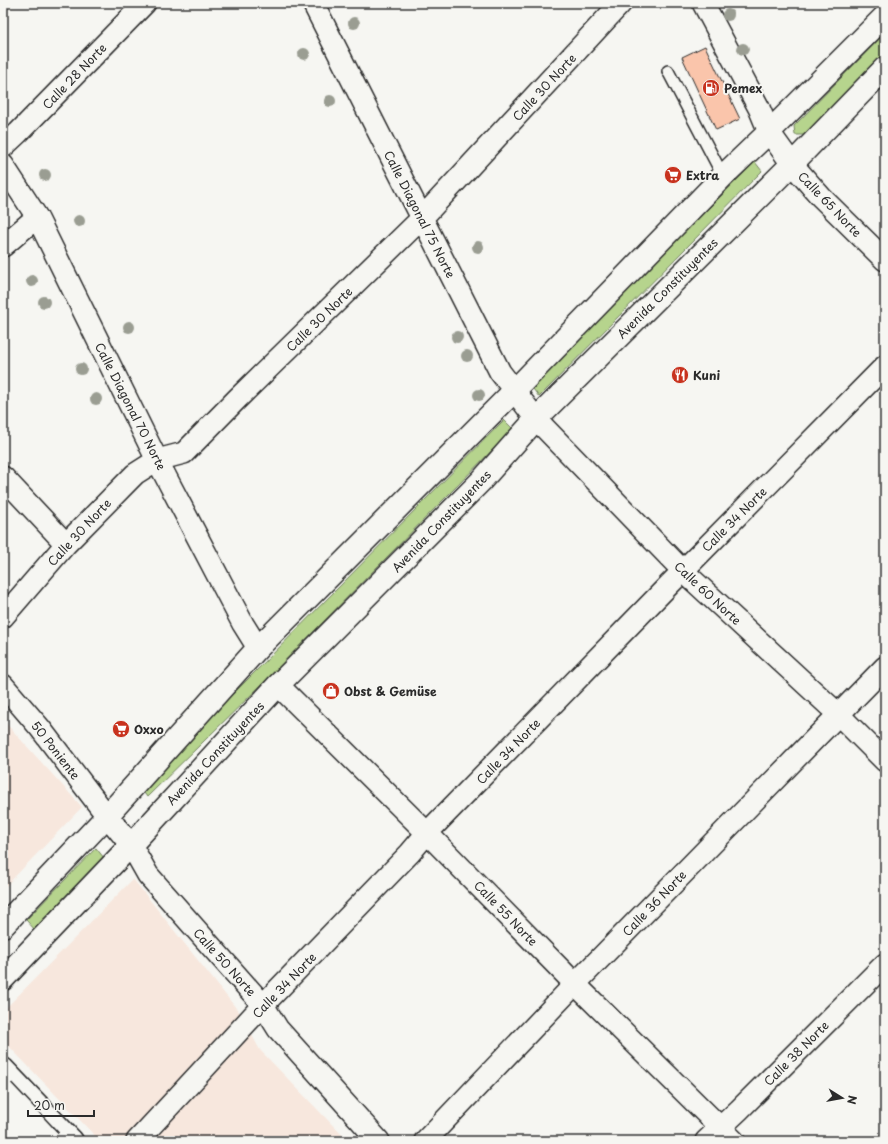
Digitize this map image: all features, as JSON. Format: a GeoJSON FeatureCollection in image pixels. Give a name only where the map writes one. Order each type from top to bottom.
{"type":"FeatureCollection","features":[{"type":"Feature","properties":{"kind":"main road"},"geometry":{"type":"LineString","coordinates":[[3,926],[107,816],[258,648],[515,390],[723,176],[885,16]]}},
{"type":"Feature","properties":{"kind":"main road","name":"Avenida Constituyentes"},"geometry":{"type":"LineString","coordinates":[[3,979],[131,845],[278,685],[481,481],[536,420],[792,164],[885,68]]}},
{"type":"Feature","properties":{"kind":"main road"},"geometry":{"type":"LineString","coordinates":[[3,1069],[52,1132]]}},
{"type":"Feature","properties":{"kind":"main road"},"geometry":{"type":"LineString","coordinates":[[3,1091],[52,1132]]}},
{"type":"Feature","properties":{"kind":"main road"},"geometry":{"type":"LineString","coordinates":[[3,1122],[21,1141]]}},
{"type":"Feature","properties":{"kind":"main road"},"geometry":{"type":"LineString","coordinates":[[14,1141],[22,1132],[40,1126],[72,1141]]}},
{"type":"Feature","properties":{"kind":"street","name":"Calle 28 Norte"},"geometry":{"type":"LineString","coordinates":[[3,147],[145,3]]}},
{"type":"Feature","properties":{"kind":"street","name":"Calle Diagonal 75 Norte"},"geometry":{"type":"LineString","coordinates":[[313,3],[500,372],[536,420]]}},
{"type":"Feature","properties":{"kind":"street","name":"Calle 30 Norte"},"geometry":{"type":"LineString","coordinates":[[3,617],[66,544],[135,474],[157,460],[184,453],[243,393],[422,218],[621,3]]}},
{"type":"Feature","properties":{"kind":"street","name":"Calle 65 Norte"},"geometry":{"type":"LineString","coordinates":[[703,3],[759,108],[769,132],[792,164],[821,197],[885,260]]}},
{"type":"Feature","properties":{"kind":"street","name":"Calle Diagonal 70 Norte"},"geometry":{"type":"LineString","coordinates":[[3,165],[36,217],[157,460],[243,624],[258,648]]}},
{"type":"Feature","properties":{"kind":"street"},"geometry":{"type":"LineString","coordinates":[[3,246],[36,217]]}},
{"type":"Feature","properties":{"kind":"street","name":"Calle 34 Norte"},"geometry":{"type":"LineString","coordinates":[[137,1141],[264,1005],[410,853],[427,833],[885,366]]}},
{"type":"Feature","properties":{"kind":"street","name":"Calle 60 Norte"},"geometry":{"type":"LineString","coordinates":[[536,420],[683,571],[838,714],[885,761]]}},
{"type":"Feature","properties":{"kind":"street"},"geometry":{"type":"LineString","coordinates":[[3,477],[66,544]]}},
{"type":"Feature","properties":{"kind":"street","name":"Calle 36 Norte"},"geometry":{"type":"LineString","coordinates":[[425,1141],[575,984],[885,667]]}},
{"type":"Feature","properties":{"kind":"street","name":"Calle 55 Norte"},"geometry":{"type":"LineString","coordinates":[[278,685],[427,833],[575,984],[720,1137]]}},
{"type":"Feature","properties":{"kind":"street","name":"50 Poniente"},"geometry":{"type":"LineString","coordinates":[[3,686],[40,728],[107,816]]}},
{"type":"Feature","properties":{"kind":"street","name":"Calle 50 Norte"},"geometry":{"type":"LineString","coordinates":[[107,816],[131,845],[148,875],[264,1005],[278,1028],[379,1141]]}},
{"type":"Feature","properties":{"kind":"street","name":"Calle 38 Norte"},"geometry":{"type":"LineString","coordinates":[[720,1137],[885,964]]}},
{"type":"Feature","properties":{"kind":"lane"},"geometry":{"type":"LineString","coordinates":[[668,71],[723,176]]}},
{"type":"Feature","properties":{"kind":"shaded area"},"geometry":{"type":"Polygon","coordinates":[[[3,720],[82,807],[3,889],[3,720]]]}},
{"type":"Feature","properties":{"kind":"shaded area"},"geometry":{"type":"Polygon","coordinates":[[[133,879],[240,1013],[260,1050],[348,1141],[100,1141],[3,1040],[3,1011],[133,879]]]}},
{"type":"Feature","properties":{"kind":"green space"},"geometry":{"type":"Polygon","coordinates":[[[885,33],[885,53],[804,135],[795,135],[794,126],[885,33]]]}},
{"type":"Feature","properties":{"kind":"green space"},"geometry":{"type":"Polygon","coordinates":[[[755,162],[762,171],[539,397],[531,386],[755,162]]]}},
{"type":"Feature","properties":{"kind":"green space"},"geometry":{"type":"Polygon","coordinates":[[[504,420],[513,429],[259,687],[147,797],[140,787],[504,420]]]}},
{"type":"Feature","properties":{"kind":"green space"},"geometry":{"type":"Polygon","coordinates":[[[96,848],[104,858],[36,931],[26,920],[96,848]]]}},
{"type":"Feature","properties":{"kind":"building","name":"Pemex"},"geometry":{"type":"Polygon","coordinates":[[[705,46],[740,119],[716,130],[682,57],[705,46]]]}},
{"type":"Feature","properties":{"kind":"place","name":"Pemex"},"geometry":{"type":"Point","coordinates":[711,88]}},
{"type":"Feature","properties":{"kind":"place","name":"Extra"},"geometry":{"type":"Point","coordinates":[673,175]}},
{"type":"Feature","properties":{"kind":"place","name":"Kuni"},"geometry":{"type":"Point","coordinates":[680,375]}},
{"type":"Feature","properties":{"kind":"place","name":"Obst & Gemüse"},"geometry":{"type":"Point","coordinates":[331,691]}},
{"type":"Feature","properties":{"kind":"place","name":"Oxxo"},"geometry":{"type":"Point","coordinates":[121,729]}}]}
